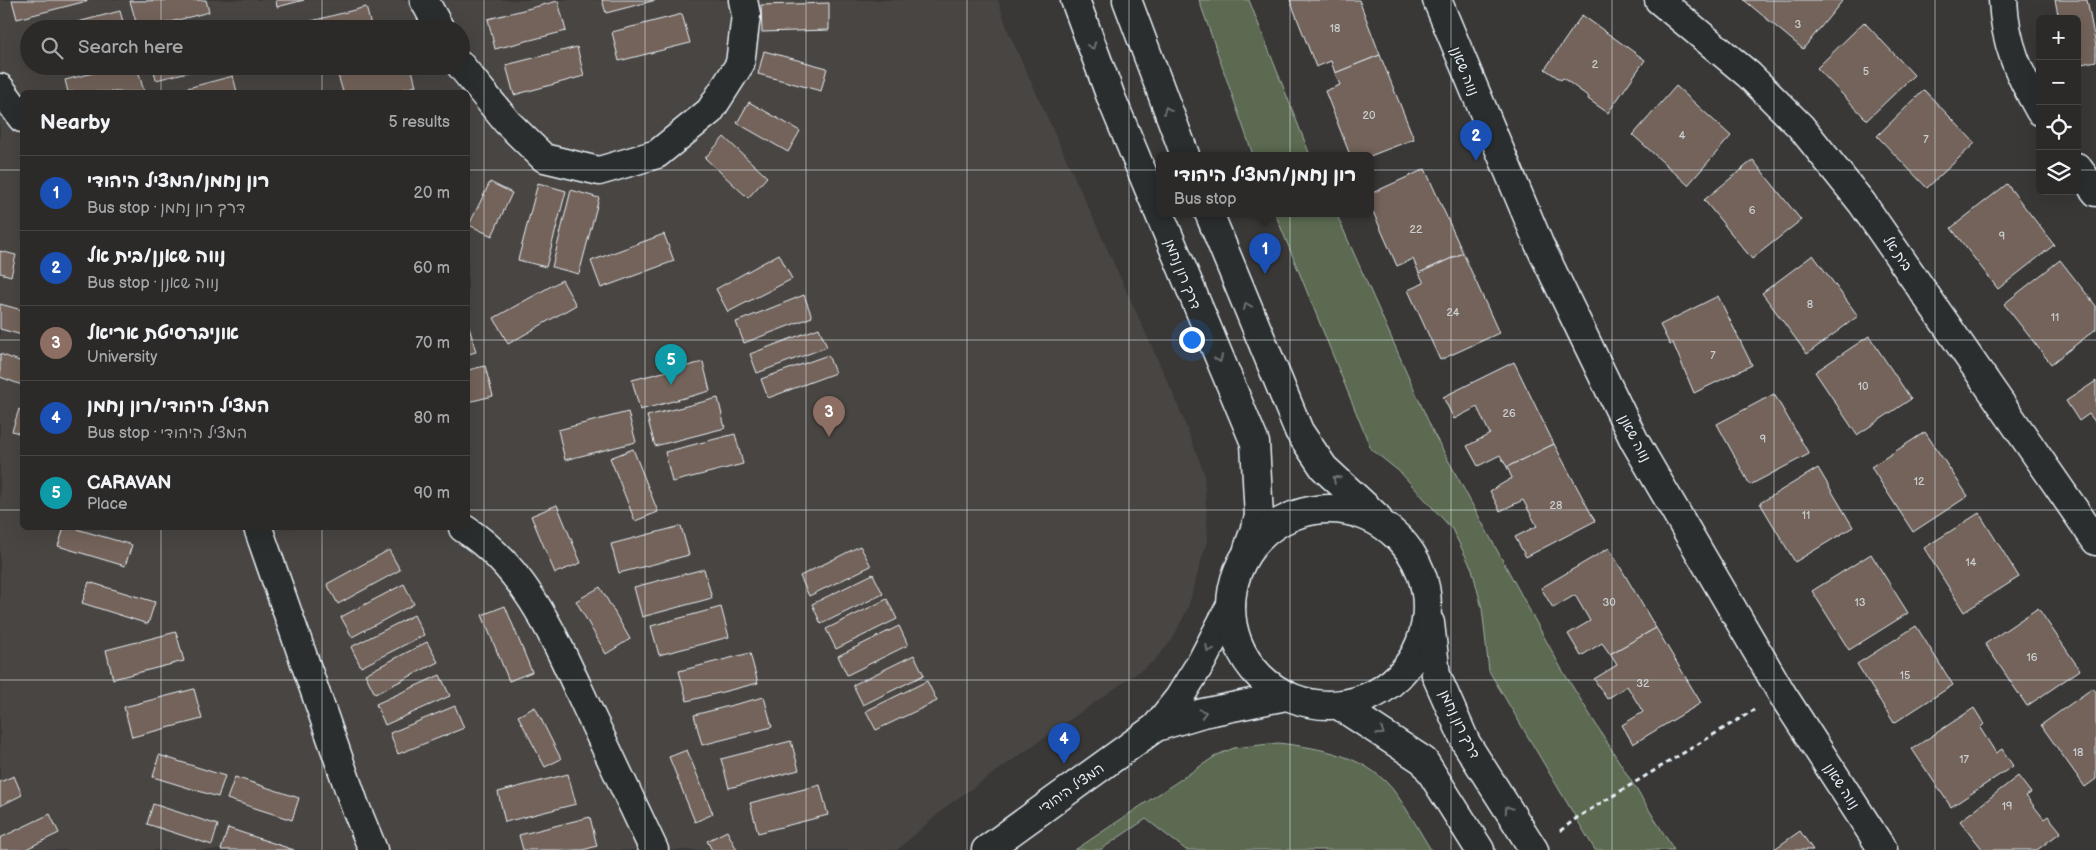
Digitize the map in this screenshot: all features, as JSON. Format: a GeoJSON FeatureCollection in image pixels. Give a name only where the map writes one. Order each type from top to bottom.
{"type":"FeatureCollection","features":[{"type":"Feature","properties":{"kind":"street"},"geometry":{"type":"LineString","coordinates":[[424,0],[435,20]]}},
{"type":"Feature","properties":{"kind":"street"},"geometry":{"type":"LineString","coordinates":[[468,75],[507,122],[544,158],[599,171],[657,154],[710,111],[740,64],[746,15],[743,0]]}},
{"type":"Feature","properties":{"kind":"street","name":"דרך רון נחמן"},"geometry":{"type":"LineString","coordinates":[[1075,0],[1112,100],[1156,206]]}},
{"type":"Feature","properties":{"kind":"street"},"geometry":{"type":"LineString","coordinates":[[1127,0],[1184,152]]}},
{"type":"Feature","properties":{"kind":"street","name":"נווה שאנן"},"geometry":{"type":"LineString","coordinates":[[1436,0],[1539,244],[1634,440],[1782,694],[1883,850]]}},
{"type":"Feature","properties":{"kind":"street","name":"בית אל"},"geometry":{"type":"LineString","coordinates":[[1659,0],[1750,75],[1801,127],[1862,203],[2096,541]]}},
{"type":"Feature","properties":{"kind":"street"},"geometry":{"type":"LineString","coordinates":[[2003,0],[2009,46],[2025,85],[2036,105]]}},
{"type":"Feature","properties":{"kind":"street"},"geometry":{"type":"LineString","coordinates":[[0,88],[20,115]]}},
{"type":"Feature","properties":{"kind":"street"},"geometry":{"type":"LineString","coordinates":[[2081,172],[2096,192]]}},
{"type":"Feature","properties":{"kind":"street","name":"דרך רון נחמן"},"geometry":{"type":"LineString","coordinates":[[1161,217],[1255,443],[1259,517],[1247,553]]}},
{"type":"Feature","properties":{"kind":"street"},"geometry":{"type":"LineString","coordinates":[[1210,217],[1298,430],[1324,468],[1398,536],[1415,558],[1425,584],[1428,617],[1419,650],[1400,677],[1372,696],[1340,706],[1312,704],[1286,696],[1264,680],[1245,659],[1234,633],[1231,605],[1235,578],[1247,553],[1266,531],[1290,516],[1318,509],[1347,510],[1374,520],[1398,536]]}},
{"type":"Feature","properties":{"kind":"street"},"geometry":{"type":"LineString","coordinates":[[259,530],[355,806],[373,850]]}},
{"type":"Feature","properties":{"kind":"street"},"geometry":{"type":"LineString","coordinates":[[466,530],[484,541],[517,576],[549,629],[654,850]]}},
{"type":"Feature","properties":{"kind":"street","name":"דרך רון נחמן"},"geometry":{"type":"LineString","coordinates":[[1425,584],[1436,676],[1466,743],[1544,843]]}},
{"type":"Feature","properties":{"kind":"street","name":"המציל היהודי"},"geometry":{"type":"LineString","coordinates":[[986,850],[1156,727],[1179,698],[1202,661],[1231,605]]}},
{"type":"Feature","properties":{"kind":"street","name":"המציל היהודי"},"geometry":{"type":"LineString","coordinates":[[1156,727],[1202,713],[1286,696]]}},
{"type":"Feature","properties":{"kind":"street"},"geometry":{"type":"LineString","coordinates":[[1340,706],[1424,761],[1480,850]]}},
{"type":"Feature","properties":{"kind":"path"},"geometry":{"type":"LineString","coordinates":[[1544,843],[1578,817],[1760,707]]}},
{"type":"Feature","properties":{"kind":"shaded area"},"geometry":{"type":"Polygon","coordinates":[[[0,0],[998,0],[1008,31],[1176,400],[1204,473],[1208,537],[1188,608],[1172,640],[1154,661],[947,806],[897,850],[0,850],[0,0]]]}},
{"type":"Feature","properties":{"kind":"green space"},"geometry":{"type":"Polygon","coordinates":[[[1199,0],[1249,0],[1309,152],[1252,152],[1199,0]]]}},
{"type":"Feature","properties":{"kind":"green space"},"geometry":{"type":"Polygon","coordinates":[[[1277,217],[1338,217],[1434,434],[1561,668],[1674,850],[1595,850],[1489,671],[1482,608],[1472,569],[1452,529],[1401,473],[1371,449],[1277,217]]]}},
{"type":"Feature","properties":{"kind":"green space"},"geometry":{"type":"Polygon","coordinates":[[[1278,743],[1327,751],[1344,756],[1373,771],[1397,795],[1431,850],[1186,850],[1146,819],[1100,850],[1075,850],[1217,755],[1234,748],[1278,743]]]}},
{"type":"Feature","properties":{"kind":"building"},"geometry":{"type":"Polygon","coordinates":[[[12,0],[87,0],[87,1],[17,19],[12,0]]]}},
{"type":"Feature","properties":{"kind":"building"},"geometry":{"type":"Polygon","coordinates":[[[206,0],[209,12],[178,20],[135,20],[130,1],[206,0]]]}},
{"type":"Feature","properties":{"kind":"building"},"geometry":{"type":"Polygon","coordinates":[[[276,0],[304,0],[277,7],[276,0]]]}},
{"type":"Feature","properties":{"kind":"building"},"geometry":{"type":"Polygon","coordinates":[[[602,0],[656,0],[606,13],[602,0]]]}},
{"type":"Feature","properties":{"kind":"building"},"geometry":{"type":"Polygon","coordinates":[[[1290,0],[1359,0],[1380,55],[1335,73],[1331,61],[1316,67],[1290,0]]]}},
{"type":"Feature","properties":{"kind":"building"},"geometry":{"type":"Polygon","coordinates":[[[1744,0],[1843,0],[1803,49],[1744,0]]]}},
{"type":"Feature","properties":{"kind":"building"},"geometry":{"type":"Polygon","coordinates":[[[2055,0],[2087,0],[2096,46],[2096,61],[2081,64],[2081,15],[2058,15],[2055,0]]]}},
{"type":"Feature","properties":{"kind":"building"},"geometry":{"type":"Polygon","coordinates":[[[558,1],[566,31],[495,49],[488,19],[558,1]]]}},
{"type":"Feature","properties":{"kind":"building"},"geometry":{"type":"Polygon","coordinates":[[[829,3],[829,30],[762,32],[761,5],[829,3]]]}},
{"type":"Feature","properties":{"kind":"building"},"geometry":{"type":"Polygon","coordinates":[[[366,7],[370,20],[315,20],[366,7]]]}},
{"type":"Feature","properties":{"kind":"building"},"geometry":{"type":"Polygon","coordinates":[[[120,11],[122,20],[86,20],[120,11]]]}},
{"type":"Feature","properties":{"kind":"building"},"geometry":{"type":"Polygon","coordinates":[[[682,14],[690,43],[619,61],[612,32],[682,14]]]}},
{"type":"Feature","properties":{"kind":"building"},"geometry":{"type":"Polygon","coordinates":[[[1582,15],[1645,60],[1608,113],[1563,78],[1561,80],[1545,69],[1582,15]]]}},
{"type":"Feature","properties":{"kind":"building"},"geometry":{"type":"Polygon","coordinates":[[[1864,22],[1914,75],[1867,120],[1817,68],[1864,22]]]}},
{"type":"Feature","properties":{"kind":"building"},"geometry":{"type":"Polygon","coordinates":[[[577,47],[584,76],[514,95],[506,65],[577,47]]]}},
{"type":"Feature","properties":{"kind":"building"},"geometry":{"type":"Polygon","coordinates":[[[764,51],[827,68],[821,91],[758,74],[764,51]]]}},
{"type":"Feature","properties":{"kind":"building"},"geometry":{"type":"Polygon","coordinates":[[[1380,55],[1414,139],[1374,154],[1374,152],[1349,152],[1325,91],[1340,85],[1335,73],[1380,55]]]}},
{"type":"Feature","properties":{"kind":"building"},"geometry":{"type":"Polygon","coordinates":[[[85,75],[139,75],[143,90],[68,90],[65,80],[85,75]]]}},
{"type":"Feature","properties":{"kind":"building"},"geometry":{"type":"Polygon","coordinates":[[[155,75],[176,75],[156,80],[155,75]]]}},
{"type":"Feature","properties":{"kind":"building"},"geometry":{"type":"Polygon","coordinates":[[[338,75],[413,75],[416,86],[401,90],[342,90],[338,75]]]}},
{"type":"Feature","properties":{"kind":"building"},"geometry":{"type":"Polygon","coordinates":[[[233,76],[236,90],[180,90],[233,76]]]}},
{"type":"Feature","properties":{"kind":"building"},"geometry":{"type":"Polygon","coordinates":[[[1676,86],[1731,136],[1688,185],[1633,135],[1676,86]]]}},
{"type":"Feature","properties":{"kind":"building"},"geometry":{"type":"Polygon","coordinates":[[[1924,90],[1975,143],[1927,188],[1877,136],[1924,90]]]}},
{"type":"Feature","properties":{"kind":"building"},"geometry":{"type":"Polygon","coordinates":[[[749,102],[800,131],[788,152],[737,123],[749,102]]]}},
{"type":"Feature","properties":{"kind":"building"},"geometry":{"type":"Polygon","coordinates":[[[724,137],[767,177],[748,198],[705,158],[724,137]]]}},
{"type":"Feature","properties":{"kind":"building"},"geometry":{"type":"Polygon","coordinates":[[[1753,160],[1801,220],[1752,259],[1704,200],[1753,160]]]}},
{"type":"Feature","properties":{"kind":"building"},"geometry":{"type":"Polygon","coordinates":[[[1425,169],[1463,253],[1419,273],[1413,259],[1397,266],[1374,214],[1374,192],[1425,169]]]}},
{"type":"Feature","properties":{"kind":"building"},"geometry":{"type":"Polygon","coordinates":[[[490,182],[512,193],[492,236],[470,225],[490,182]]]}},
{"type":"Feature","properties":{"kind":"building"},"geometry":{"type":"Polygon","coordinates":[[[538,183],[566,191],[546,267],[518,260],[538,183]]]}},
{"type":"Feature","properties":{"kind":"building"},"geometry":{"type":"Polygon","coordinates":[[[2007,184],[2054,245],[1998,289],[1951,228],[2007,184]]]}},
{"type":"Feature","properties":{"kind":"building"},"geometry":{"type":"Polygon","coordinates":[[[571,190],[599,198],[579,274],[552,267],[571,190]]]}},
{"type":"Feature","properties":{"kind":"building"},"geometry":{"type":"Polygon","coordinates":[[[664,234],[674,261],[601,288],[591,261],[664,234]]]}},
{"type":"Feature","properties":{"kind":"building"},"geometry":{"type":"Polygon","coordinates":[[[0,251],[16,255],[11,276],[0,273],[0,251]]]}},
{"type":"Feature","properties":{"kind":"building"},"geometry":{"type":"Polygon","coordinates":[[[1463,253],[1499,333],[1440,360],[1408,290],[1424,283],[1419,273],[1463,253]]]}},
{"type":"Feature","properties":{"kind":"building"},"geometry":{"type":"Polygon","coordinates":[[[779,254],[792,279],[728,312],[716,289],[779,254]]]}},
{"type":"Feature","properties":{"kind":"building"},"geometry":{"type":"Polygon","coordinates":[[[1813,255],[1858,316],[1807,354],[1762,293],[1813,255]]]}},
{"type":"Feature","properties":{"kind":"building"},"geometry":{"type":"Polygon","coordinates":[[[2060,260],[2096,306],[2096,329],[2051,364],[2004,304],[2060,260]]]}},
{"type":"Feature","properties":{"kind":"building"},"geometry":{"type":"Polygon","coordinates":[[[562,280],[576,305],[508,344],[494,318],[562,280]]]}},
{"type":"Feature","properties":{"kind":"building"},"geometry":{"type":"Polygon","coordinates":[[[804,295],[812,317],[744,343],[736,322],[804,295]]]}},
{"type":"Feature","properties":{"kind":"building"},"geometry":{"type":"Polygon","coordinates":[[[1718,296],[1752,365],[1694,393],[1673,343],[1670,345],[1660,325],[1718,296]]]}},
{"type":"Feature","properties":{"kind":"building"},"geometry":{"type":"Polygon","coordinates":[[[0,304],[20,309],[20,334],[0,329],[0,304]]]}},
{"type":"Feature","properties":{"kind":"building"},"geometry":{"type":"Polygon","coordinates":[[[819,328],[827,347],[757,373],[750,354],[819,328]]]}},
{"type":"Feature","properties":{"kind":"building"},"geometry":{"type":"Polygon","coordinates":[[[470,330],[476,352],[470,354],[470,330]]]}},
{"type":"Feature","properties":{"kind":"building"},"geometry":{"type":"Polygon","coordinates":[[[1869,336],[1911,399],[1857,435],[1815,372],[1869,336]]]}},
{"type":"Feature","properties":{"kind":"building"},"geometry":{"type":"Polygon","coordinates":[[[0,354],[20,361],[20,384],[0,377],[0,354]]]}},
{"type":"Feature","properties":{"kind":"building"},"geometry":{"type":"Polygon","coordinates":[[[828,355],[835,373],[768,398],[761,379],[828,355]]]}},
{"type":"Feature","properties":{"kind":"building"},"geometry":{"type":"Polygon","coordinates":[[[703,362],[710,391],[640,410],[632,380],[703,362]]]}},
{"type":"Feature","properties":{"kind":"building"},"geometry":{"type":"Polygon","coordinates":[[[1514,362],[1554,444],[1507,467],[1500,455],[1478,466],[1467,446],[1490,434],[1477,407],[1454,419],[1443,397],[1514,362]]]}},
{"type":"Feature","properties":{"kind":"building"},"geometry":{"type":"Polygon","coordinates":[[[485,366],[493,396],[470,402],[470,370],[485,366]]]}},
{"type":"Feature","properties":{"kind":"building"},"geometry":{"type":"Polygon","coordinates":[[[2096,381],[2096,423],[2089,414],[2079,421],[2066,401],[2096,381]]]}},
{"type":"Feature","properties":{"kind":"building"},"geometry":{"type":"Polygon","coordinates":[[[1774,394],[1809,454],[1750,485],[1717,424],[1774,394]]]}},
{"type":"Feature","properties":{"kind":"building"},"geometry":{"type":"Polygon","coordinates":[[[718,398],[725,428],[655,446],[647,416],[718,398]]]}},
{"type":"Feature","properties":{"kind":"building"},"geometry":{"type":"Polygon","coordinates":[[[19,409],[20,433],[12,431],[19,409]]]}},
{"type":"Feature","properties":{"kind":"building"},"geometry":{"type":"Polygon","coordinates":[[[628,412],[636,442],[565,460],[558,430],[628,412]]]}},
{"type":"Feature","properties":{"kind":"building"},"geometry":{"type":"Polygon","coordinates":[[[1925,432],[1968,496],[1913,532],[1871,467],[1925,432]]]}},
{"type":"Feature","properties":{"kind":"building"},"geometry":{"type":"Polygon","coordinates":[[[735,434],[743,464],[672,482],[665,452],[735,434]]]}},
{"type":"Feature","properties":{"kind":"building"},"geometry":{"type":"Polygon","coordinates":[[[1554,444],[1595,521],[1526,557],[1515,537],[1537,526],[1523,500],[1500,511],[1490,491],[1512,478],[1507,467],[1554,444]]]}},
{"type":"Feature","properties":{"kind":"building"},"geometry":{"type":"Polygon","coordinates":[[[633,449],[658,512],[635,521],[610,458],[633,449]]]}},
{"type":"Feature","properties":{"kind":"building"},"geometry":{"type":"Polygon","coordinates":[[[1818,468],[1853,527],[1795,562],[1760,503],[1818,468]]]}},
{"type":"Feature","properties":{"kind":"building"},"geometry":{"type":"Polygon","coordinates":[[[557,505],[581,563],[555,573],[531,516],[557,505]]]}},
{"type":"Feature","properties":{"kind":"building"},"geometry":{"type":"Polygon","coordinates":[[[1979,513],[2019,577],[1964,612],[1924,548],[1979,513]]]}},
{"type":"Feature","properties":{"kind":"building"},"geometry":{"type":"Polygon","coordinates":[[[681,526],[689,555],[619,573],[611,544],[681,526]]]}},
{"type":"Feature","properties":{"kind":"building"},"geometry":{"type":"Polygon","coordinates":[[[63,530],[80,530],[132,545],[125,566],[58,546],[63,530]]]}},
{"type":"Feature","properties":{"kind":"building"},"geometry":{"type":"Polygon","coordinates":[[[860,546],[871,566],[809,596],[800,576],[860,546]]]}},
{"type":"Feature","properties":{"kind":"building"},"geometry":{"type":"Polygon","coordinates":[[[1609,548],[1656,628],[1610,654],[1602,643],[1581,656],[1568,634],[1590,621],[1575,595],[1553,608],[1541,588],[1609,548]]]}},
{"type":"Feature","properties":{"kind":"building"},"geometry":{"type":"Polygon","coordinates":[[[389,550],[400,570],[338,604],[327,584],[389,550]]]}},
{"type":"Feature","properties":{"kind":"building"},"geometry":{"type":"Polygon","coordinates":[[[1871,554],[1908,613],[1849,650],[1812,591],[1871,554]]]}},
{"type":"Feature","properties":{"kind":"building"},"geometry":{"type":"Polygon","coordinates":[[[704,569],[712,598],[642,617],[634,587],[704,569]]]}},
{"type":"Feature","properties":{"kind":"building"},"geometry":{"type":"Polygon","coordinates":[[[873,574],[883,594],[821,624],[812,604],[873,574]]]}},
{"type":"Feature","properties":{"kind":"building"},"geometry":{"type":"Polygon","coordinates":[[[89,582],[155,602],[148,624],[82,603],[89,582]]]}},
{"type":"Feature","properties":{"kind":"building"},"geometry":{"type":"Polygon","coordinates":[[[404,584],[414,604],[352,637],[341,617],[404,584]]]}},
{"type":"Feature","properties":{"kind":"building"},"geometry":{"type":"Polygon","coordinates":[[[600,587],[630,639],[606,654],[576,601],[600,587]]]}},
{"type":"Feature","properties":{"kind":"building"},"geometry":{"type":"Polygon","coordinates":[[[887,599],[897,619],[836,649],[826,629],[887,599]]]}},
{"type":"Feature","properties":{"kind":"building"},"geometry":{"type":"Polygon","coordinates":[[[505,606],[532,672],[509,681],[482,615],[505,606]]]}},
{"type":"Feature","properties":{"kind":"building"},"geometry":{"type":"Polygon","coordinates":[[[721,607],[729,637],[659,655],[651,626],[721,607]]]}},
{"type":"Feature","properties":{"kind":"building"},"geometry":{"type":"Polygon","coordinates":[[[2038,608],[2080,670],[2027,706],[1985,644],[2038,608]]]}},
{"type":"Feature","properties":{"kind":"building"},"geometry":{"type":"Polygon","coordinates":[[[414,615],[424,635],[361,667],[351,647],[414,615]]]}},
{"type":"Feature","properties":{"kind":"building"},"geometry":{"type":"Polygon","coordinates":[[[899,626],[908,645],[847,675],[838,656],[899,626]]]}},
{"type":"Feature","properties":{"kind":"building"},"geometry":{"type":"Polygon","coordinates":[[[1916,626],[1953,685],[1894,723],[1857,664],[1916,626]]]}},
{"type":"Feature","properties":{"kind":"building"},"geometry":{"type":"Polygon","coordinates":[[[1656,628],[1701,703],[1633,744],[1622,725],[1643,712],[1627,686],[1607,699],[1594,679],[1617,665],[1610,654],[1656,628]]]}},
{"type":"Feature","properties":{"kind":"building"},"geometry":{"type":"Polygon","coordinates":[[[176,632],[184,661],[113,679],[106,650],[176,632]]]}},
{"type":"Feature","properties":{"kind":"building"},"geometry":{"type":"Polygon","coordinates":[[[427,642],[438,662],[375,694],[365,674],[427,642]]]}},
{"type":"Feature","properties":{"kind":"building"},"geometry":{"type":"Polygon","coordinates":[[[750,653],[758,683],[687,701],[679,671],[750,653]]]}},
{"type":"Feature","properties":{"kind":"building"},"geometry":{"type":"Polygon","coordinates":[[[914,655],[924,675],[863,705],[853,685],[914,655]]]}},
{"type":"Feature","properties":{"kind":"building"},"geometry":{"type":"Polygon","coordinates":[[[440,675],[450,696],[385,725],[376,704],[440,675]]]}},
{"type":"Feature","properties":{"kind":"building"},"geometry":{"type":"Polygon","coordinates":[[[927,681],[937,701],[876,730],[866,711],[927,681]]]}},
{"type":"Feature","properties":{"kind":"building"},"geometry":{"type":"Polygon","coordinates":[[[2093,688],[2096,692],[2096,779],[2085,787],[2041,725],[2093,688]]]}},
{"type":"Feature","properties":{"kind":"building"},"geometry":{"type":"Polygon","coordinates":[[[194,689],[202,719],[132,737],[124,707],[194,689]]]}},
{"type":"Feature","properties":{"kind":"building"},"geometry":{"type":"Polygon","coordinates":[[[764,697],[772,727],[702,745],[694,715],[764,697]]]}},
{"type":"Feature","properties":{"kind":"building"},"geometry":{"type":"Polygon","coordinates":[[[455,706],[464,728],[398,754],[390,733],[455,706]]]}},
{"type":"Feature","properties":{"kind":"building"},"geometry":{"type":"Polygon","coordinates":[[[535,707],[561,759],[545,767],[518,716],[535,707]]]}},
{"type":"Feature","properties":{"kind":"building"},"geometry":{"type":"Polygon","coordinates":[[[1974,708],[1984,724],[1980,728],[1996,753],[2002,749],[2013,766],[1951,807],[1912,749],[1974,708]]]}},
{"type":"Feature","properties":{"kind":"building"},"geometry":{"type":"Polygon","coordinates":[[[791,741],[799,770],[729,788],[721,759],[791,741]]]}},
{"type":"Feature","properties":{"kind":"building"},"geometry":{"type":"Polygon","coordinates":[[[687,750],[713,814],[695,822],[669,757],[687,750]]]}},
{"type":"Feature","properties":{"kind":"building"},"geometry":{"type":"Polygon","coordinates":[[[159,755],[225,776],[218,797],[153,777],[159,755]]]}},
{"type":"Feature","properties":{"kind":"building"},"geometry":{"type":"Polygon","coordinates":[[[568,774],[576,804],[505,822],[498,792],[568,774]]]}},
{"type":"Feature","properties":{"kind":"building"},"geometry":{"type":"Polygon","coordinates":[[[14,776],[22,795],[0,806],[0,782],[14,776]]]}},
{"type":"Feature","properties":{"kind":"building"},"geometry":{"type":"Polygon","coordinates":[[[2018,776],[2031,793],[2026,796],[2044,819],[2048,816],[2061,832],[2037,850],[1983,850],[1960,821],[2018,776]]]}},
{"type":"Feature","properties":{"kind":"building"},"geometry":{"type":"Polygon","coordinates":[[[235,777],[299,798],[292,820],[227,799],[235,777]]]}},
{"type":"Feature","properties":{"kind":"building"},"geometry":{"type":"Polygon","coordinates":[[[820,785],[828,815],[758,833],[750,803],[820,785]]]}},
{"type":"Feature","properties":{"kind":"building"},"geometry":{"type":"Polygon","coordinates":[[[153,804],[218,825],[212,845],[147,824],[153,804]]]}},
{"type":"Feature","properties":{"kind":"building"},"geometry":{"type":"Polygon","coordinates":[[[50,814],[59,833],[24,850],[0,850],[0,838],[50,814]]]}},
{"type":"Feature","properties":{"kind":"building"},"geometry":{"type":"Polygon","coordinates":[[[590,817],[597,846],[583,850],[523,850],[519,835],[590,817]]]}},
{"type":"Feature","properties":{"kind":"building"},"geometry":{"type":"Polygon","coordinates":[[[228,828],[294,850],[221,850],[228,828]]]}},
{"type":"Feature","properties":{"kind":"building"},"geometry":{"type":"Polygon","coordinates":[[[727,831],[737,850],[712,850],[707,841],[727,831]]]}},
{"type":"Feature","properties":{"kind":"building"},"geometry":{"type":"Polygon","coordinates":[[[1800,831],[1813,850],[1773,850],[1800,831]]]}},
{"type":"Feature","properties":{"kind":"place","name":"נווה שאנן/בית אל"},"geometry":{"type":"Point","coordinates":[1476,161]}},
{"type":"Feature","properties":{"kind":"place","name":"רון נחמן/המציל היהודי"},"geometry":{"type":"Point","coordinates":[1265,274]}},
{"type":"Feature","properties":{"kind":"place","name":"CARAVAN"},"geometry":{"type":"Point","coordinates":[671,385]}},
{"type":"Feature","properties":{"kind":"place","name":"אוניברסיטת אריאל"},"geometry":{"type":"Point","coordinates":[829,437]}},
{"type":"Feature","properties":{"kind":"place","name":"המציל היהודי/רון נחמן"},"geometry":{"type":"Point","coordinates":[1064,764]}}]}
